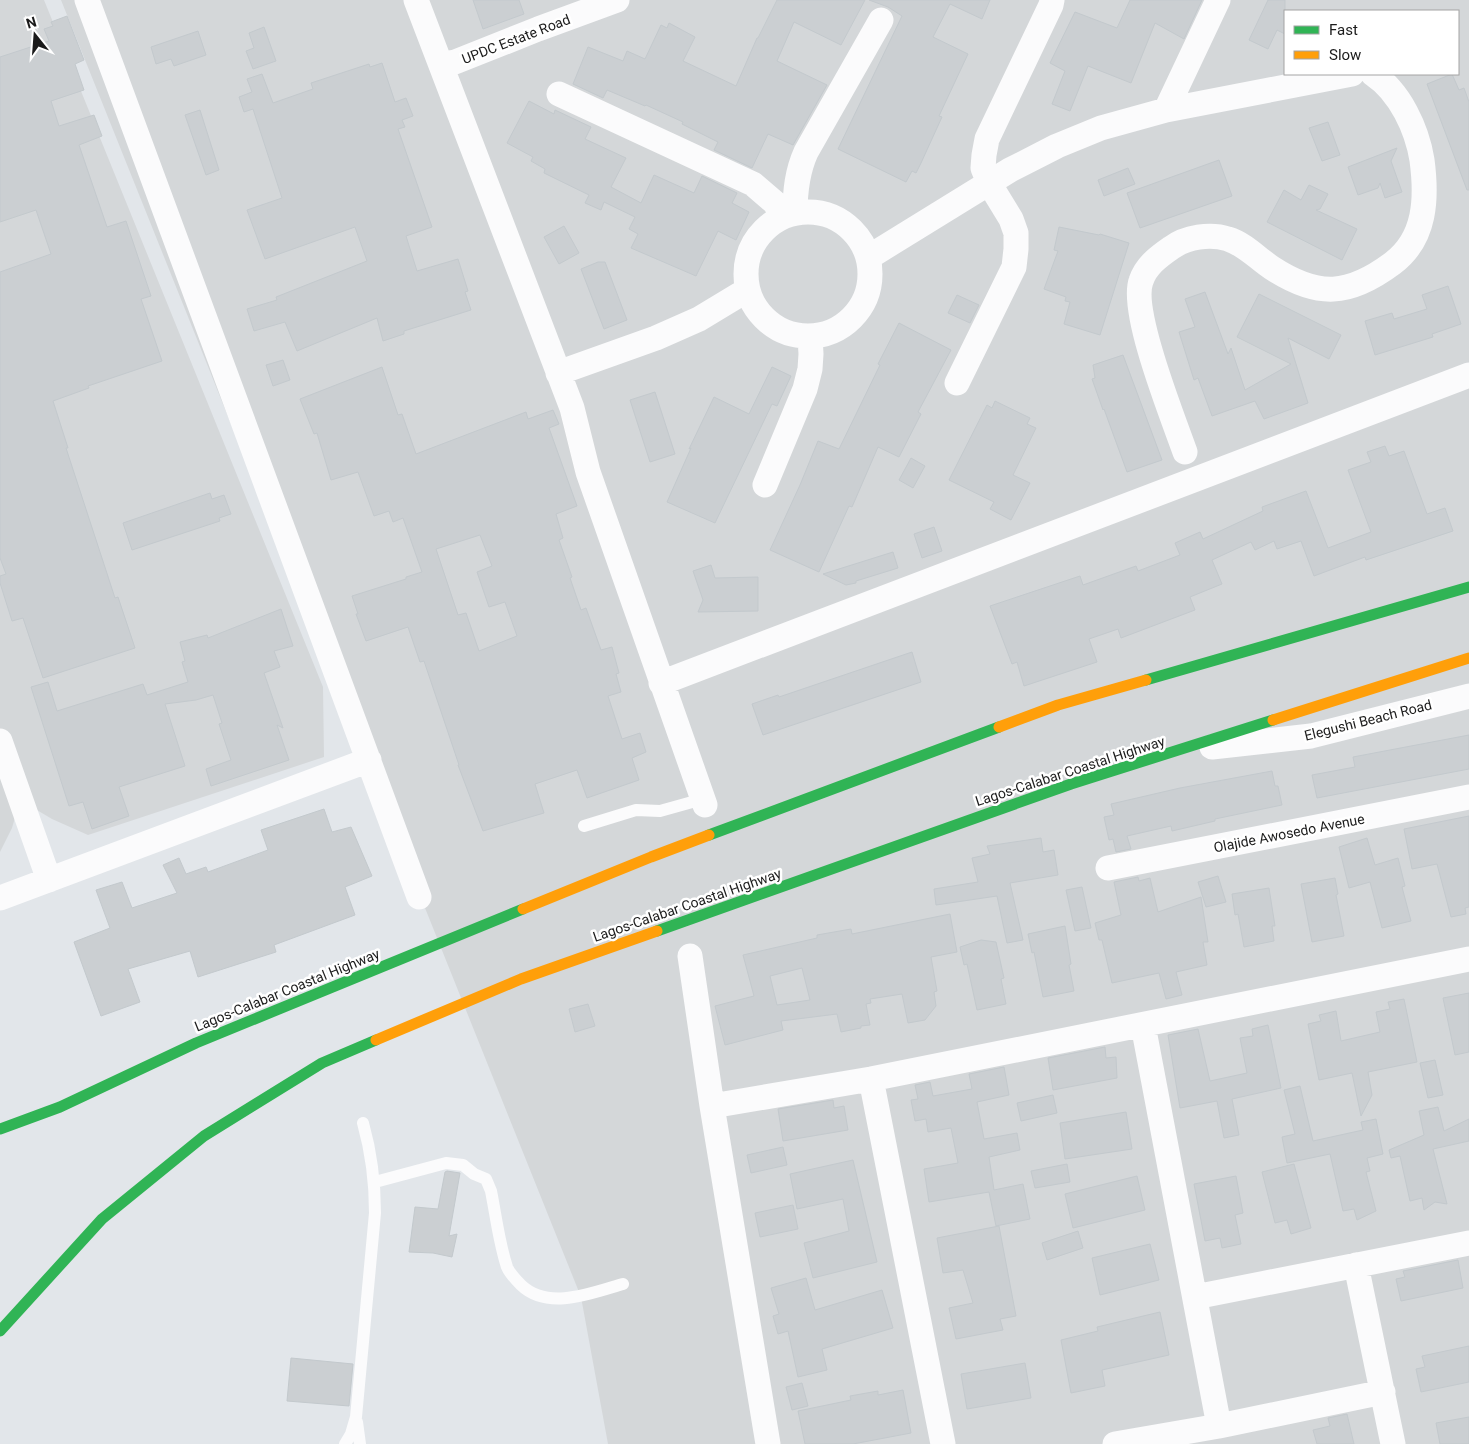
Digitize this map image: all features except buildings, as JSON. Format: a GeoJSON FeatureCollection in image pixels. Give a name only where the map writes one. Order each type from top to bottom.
{"type":"FeatureCollection","features":[{"type":"Feature","properties":{"kind":"highway","name":"Lagos-Calabar Coastal Highway"},"geometry":{"type":"LineString","coordinates":[[0,1128],[60,1107],[196,1043],[642,861],[1058,705],[1469,587]]}},
{"type":"Feature","properties":{"kind":"highway","name":"Lagos-Calabar Coastal Highway"},"geometry":{"type":"LineString","coordinates":[[0,1331],[102,1219],[204,1136],[322,1063],[521,979],[1071,784],[1469,658]]}},
{"type":"Feature","properties":{"kind":"street"},"geometry":{"type":"LineString","coordinates":[[416,0],[572,408],[588,472],[704,802]]}},
{"type":"Feature","properties":{"kind":"street","name":"UPDC Estate Road"},"geometry":{"type":"LineString","coordinates":[[442,64],[455,62],[618,0]]}},
{"type":"Feature","properties":{"kind":"street"},"geometry":{"type":"LineString","coordinates":[[957,383],[1014,267],[1016,233],[1011,220],[989,183],[984,168],[987,139],[1052,0]]}},
{"type":"Feature","properties":{"kind":"street"},"geometry":{"type":"LineString","coordinates":[[1166,110],[1218,0]]}},
{"type":"Feature","properties":{"kind":"street"},"geometry":{"type":"LineString","coordinates":[[93,2],[419,897]]}},
{"type":"Feature","properties":{"kind":"street"},"geometry":{"type":"LineString","coordinates":[[789,215],[798,169],[806,152],[881,20]]}},
{"type":"Feature","properties":{"kind":"street"},"geometry":{"type":"LineString","coordinates":[[869,257],[1010,170],[1066,142],[1101,128],[1166,110],[1347,75]]}},
{"type":"Feature","properties":{"kind":"street"},"geometry":{"type":"LineString","coordinates":[[1184,452],[1150,349],[1141,314],[1140,283],[1147,269],[1159,256],[1175,245],[1194,237],[1213,236],[1229,239],[1272,268],[1299,283],[1322,289],[1341,289],[1364,282],[1403,256],[1416,236],[1423,214],[1425,186],[1421,157],[1404,109],[1383,80],[1375,75]]}},
{"type":"Feature","properties":{"kind":"street"},"geometry":{"type":"LineString","coordinates":[[559,94],[754,184],[789,215]]}},
{"type":"Feature","properties":{"kind":"street"},"geometry":{"type":"LineString","coordinates":[[805,211],[827,214],[846,224],[859,237],[869,257],[871,279],[865,300],[850,320],[831,332],[810,336],[788,333],[771,325],[756,309],[747,290],[745,268],[751,247],[765,228],[789,215],[805,211]]}},
{"type":"Feature","properties":{"kind":"street"},"geometry":{"type":"LineString","coordinates":[[558,373],[665,334],[699,319],[747,290]]}},
{"type":"Feature","properties":{"kind":"street"},"geometry":{"type":"LineString","coordinates":[[765,485],[805,389],[810,369],[810,336]]}},
{"type":"Feature","properties":{"kind":"street"},"geometry":{"type":"LineString","coordinates":[[661,683],[1469,376]]}},
{"type":"Feature","properties":{"kind":"street","name":"Elegushi Beach Road"},"geometry":{"type":"LineString","coordinates":[[1177,751],[1311,736],[1469,696]]}},
{"type":"Feature","properties":{"kind":"street"},"geometry":{"type":"LineString","coordinates":[[0,741],[49,880]]}},
{"type":"Feature","properties":{"kind":"street"},"geometry":{"type":"LineString","coordinates":[[0,898],[369,760]]}},
{"type":"Feature","properties":{"kind":"street","name":"Olajide Awosedo Avenue"},"geometry":{"type":"LineString","coordinates":[[1108,868],[1469,798]]}},
{"type":"Feature","properties":{"kind":"street"},"geometry":{"type":"LineString","coordinates":[[690,956],[712,1106],[768,1444]]}},
{"type":"Feature","properties":{"kind":"street"},"geometry":{"type":"LineString","coordinates":[[712,1106],[871,1079],[1469,959]]}},
{"type":"Feature","properties":{"kind":"street"},"geometry":{"type":"LineString","coordinates":[[1143,1024],[1219,1426]]}},
{"type":"Feature","properties":{"kind":"street"},"geometry":{"type":"LineString","coordinates":[[871,1079],[943,1444]]}},
{"type":"Feature","properties":{"kind":"street"},"geometry":{"type":"LineString","coordinates":[[1195,1297],[1469,1242]]}},
{"type":"Feature","properties":{"kind":"street"},"geometry":{"type":"LineString","coordinates":[[1356,1265],[1393,1444]]}},
{"type":"Feature","properties":{"kind":"street"},"geometry":{"type":"LineString","coordinates":[[1115,1444],[1219,1426],[1383,1392]]}},
{"type":"Feature","properties":{"kind":"lane"},"geometry":{"type":"LineString","coordinates":[[584,826],[636,810],[660,811],[704,802]]}},
{"type":"Feature","properties":{"kind":"lane"},"geometry":{"type":"LineString","coordinates":[[345,1444],[351,1434],[356,1417],[375,1214],[375,1182],[371,1150],[363,1123]]}},
{"type":"Feature","properties":{"kind":"lane"},"geometry":{"type":"LineString","coordinates":[[375,1182],[446,1163],[463,1165],[474,1174],[486,1179],[491,1191],[508,1268],[527,1291],[542,1298],[581,1297],[623,1284]]}},
{"type":"Feature","properties":{"kind":"lane"},"geometry":{"type":"LineString","coordinates":[[356,1417],[360,1444]]}},
{"type":"Feature","properties":{"kind":"shaded area"},"geometry":{"type":"Polygon","coordinates":[[[0,0],[44,0],[323,687],[324,757],[88,835],[52,819],[20,800],[12,828],[0,852],[0,0]]]}},
{"type":"Feature","properties":{"kind":"shaded area"},"geometry":{"type":"Polygon","coordinates":[[[61,0],[1469,0],[1469,1444],[608,1444],[581,1297],[61,0]]]}},
{"type":"Feature","properties":{"kind":"traffic: fast"},"geometry":{"type":"LineString","coordinates":[[1146,680],[1469,587]]}},
{"type":"Feature","properties":{"kind":"traffic: fast"},"geometry":{"type":"LineString","coordinates":[[657,931],[1071,784],[1273,720]]}},
{"type":"Feature","properties":{"kind":"traffic: fast"},"geometry":{"type":"LineString","coordinates":[[709,835],[999,727]]}},
{"type":"Feature","properties":{"kind":"traffic: fast"},"geometry":{"type":"LineString","coordinates":[[0,1129],[60,1107],[196,1043],[523,909]]}},
{"type":"Feature","properties":{"kind":"traffic: fast"},"geometry":{"type":"LineString","coordinates":[[0,1331],[102,1219],[204,1136],[322,1063],[376,1040]]}},
{"type":"Feature","properties":{"kind":"traffic: slow"},"geometry":{"type":"LineString","coordinates":[[1273,720],[1469,658]]}},
{"type":"Feature","properties":{"kind":"traffic: slow"},"geometry":{"type":"LineString","coordinates":[[999,727],[1058,705],[1146,680]]}},
{"type":"Feature","properties":{"kind":"traffic: slow"},"geometry":{"type":"LineString","coordinates":[[523,909],[709,835]]}},
{"type":"Feature","properties":{"kind":"traffic: slow"},"geometry":{"type":"LineString","coordinates":[[376,1040],[521,979],[657,931]]}}]}
